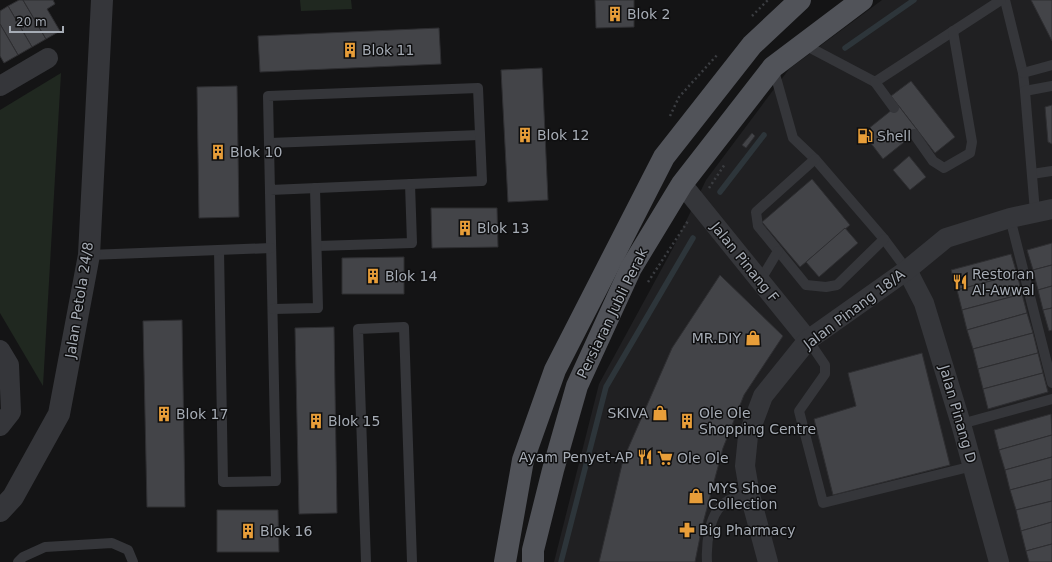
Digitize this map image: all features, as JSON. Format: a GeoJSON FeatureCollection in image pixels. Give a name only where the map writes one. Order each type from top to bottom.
{"type":"FeatureCollection","features":[{"type":"Feature","properties":{"kind":"main road","name":"Persiaran Jubli Perak"},"geometry":{"type":"LineString","coordinates":[[505,562],[523,460],[555,370],[664,157],[752,45],[800,0]]}},
{"type":"Feature","properties":{"kind":"main road","name":"Persiaran Jubli Perak"},"geometry":{"type":"LineString","coordinates":[[533,562],[533,550],[553,470],[577,386],[631,268],[682,184],[773,68],[862,0]]}},
{"type":"Feature","properties":{"kind":"street","name":"Jalan Petola 24/8"},"geometry":{"type":"LineString","coordinates":[[0,511],[13,497],[59,414],[89,255],[102,0]]}},
{"type":"Feature","properties":{"kind":"street"},"geometry":{"type":"LineString","coordinates":[[0,86],[48,58]]}},
{"type":"Feature","properties":{"kind":"street","name":"Jalan Pinang F"},"geometry":{"type":"LineString","coordinates":[[682,184],[808,340]]}},
{"type":"Feature","properties":{"kind":"street","name":"Jalan Pinang 18/A"},"geometry":{"type":"LineString","coordinates":[[768,562],[750,495],[745,466],[748,436],[763,396],[808,340],[906,270],[946,238],[1010,218],[1044,210]]}},
{"type":"Feature","properties":{"kind":"street","name":"Jalan Pinang D"},"geometry":{"type":"LineString","coordinates":[[906,270],[924,303],[961,424],[999,562]]}},
{"type":"Feature","properties":{"kind":"street"},"geometry":{"type":"LineString","coordinates":[[0,350],[9,365],[6,419]]}},
{"type":"Feature","properties":{"kind":"lane"},"geometry":{"type":"LineString","coordinates":[[876,82],[1001,0]]}},
{"type":"Feature","properties":{"kind":"lane"},"geometry":{"type":"LineString","coordinates":[[1005,0],[1023,73],[1032,174],[1044,210]]}},
{"type":"Feature","properties":{"kind":"lane"},"geometry":{"type":"LineString","coordinates":[[914,134],[932,161],[944,168],[970,153],[972,142],[953,31]]}},
{"type":"Feature","properties":{"kind":"lane"},"geometry":{"type":"LineString","coordinates":[[803,44],[876,82],[894,108]]}},
{"type":"Feature","properties":{"kind":"lane"},"geometry":{"type":"LineString","coordinates":[[1023,73],[1052,65]]}},
{"type":"Feature","properties":{"kind":"lane"},"geometry":{"type":"LineString","coordinates":[[773,68],[794,138],[815,159],[884,239],[906,270]]}},
{"type":"Feature","properties":{"kind":"lane"},"geometry":{"type":"LineString","coordinates":[[1025,91],[1052,86]]}},
{"type":"Feature","properties":{"kind":"lane"},"geometry":{"type":"LineString","coordinates":[[219,250],[223,482],[276,481],[268,96],[478,88],[482,181],[270,190]]}},
{"type":"Feature","properties":{"kind":"lane"},"geometry":{"type":"LineString","coordinates":[[269,143],[480,135]]}},
{"type":"Feature","properties":{"kind":"lane"},"geometry":{"type":"LineString","coordinates":[[815,159],[756,212],[758,226],[806,285],[826,287],[837,285],[884,239]]}},
{"type":"Feature","properties":{"kind":"lane"},"geometry":{"type":"LineString","coordinates":[[1032,174],[1052,171]]}},
{"type":"Feature","properties":{"kind":"lane"},"geometry":{"type":"LineString","coordinates":[[317,246],[412,243],[410,184]]}},
{"type":"Feature","properties":{"kind":"lane"},"geometry":{"type":"LineString","coordinates":[[272,309],[318,308],[315,188]]}},
{"type":"Feature","properties":{"kind":"lane"},"geometry":{"type":"LineString","coordinates":[[1010,218],[1052,383]]}},
{"type":"Feature","properties":{"kind":"lane"},"geometry":{"type":"LineString","coordinates":[[89,255],[271,248]]}},
{"type":"Feature","properties":{"kind":"lane"},"geometry":{"type":"LineString","coordinates":[[760,281],[778,251]]}},
{"type":"Feature","properties":{"kind":"lane"},"geometry":{"type":"LineString","coordinates":[[366,562],[358,329],[404,327],[412,562]]}},
{"type":"Feature","properties":{"kind":"lane"},"geometry":{"type":"LineString","coordinates":[[808,340],[825,365],[825,374],[799,412],[822,504],[973,466]]}},
{"type":"Feature","properties":{"kind":"lane"},"geometry":{"type":"LineString","coordinates":[[961,424],[1052,399]]}},
{"type":"Feature","properties":{"kind":"lane"},"geometry":{"type":"LineString","coordinates":[[707,562],[706,553],[716,512],[726,502],[750,495]]}},
{"type":"Feature","properties":{"kind":"lane"},"geometry":{"type":"LineString","coordinates":[[18,562],[23,557],[45,547],[112,543],[128,550],[133,562]]}},
{"type":"Feature","properties":{"kind":"path"},"geometry":{"type":"LineString","coordinates":[[647,284],[728,160]]}},
{"type":"Feature","properties":{"kind":"shaded area"},"geometry":{"type":"Polygon","coordinates":[[[300,0],[351,0],[352,9],[301,11],[300,0]]]}},
{"type":"Feature","properties":{"kind":"shaded area"},"geometry":{"type":"Polygon","coordinates":[[[882,0],[1052,0],[1052,562],[554,562],[599,384],[673,248],[706,180],[789,69],[882,0]]]}},
{"type":"Feature","properties":{"kind":"shaded area"},"geometry":{"type":"Polygon","coordinates":[[[61,73],[43,386],[0,313],[0,110],[61,73]]]}},
{"type":"Feature","properties":{"kind":"building"},"geometry":{"type":"Polygon","coordinates":[[[19,0],[23,0],[46,39],[32,47],[8,6],[19,0]]]}},
{"type":"Feature","properties":{"kind":"building"},"geometry":{"type":"Polygon","coordinates":[[[23,0],[53,0],[55,4],[47,9],[60,31],[46,39],[23,0]]]}},
{"type":"Feature","properties":{"kind":"building","name":"Blok 2"},"geometry":{"type":"Polygon","coordinates":[[[595,0],[634,0],[634,27],[596,28],[595,0]]]}},
{"type":"Feature","properties":{"kind":"building"},"geometry":{"type":"Polygon","coordinates":[[[1031,0],[1052,0],[1052,41],[1031,0]]]}},
{"type":"Feature","properties":{"kind":"building"},"geometry":{"type":"Polygon","coordinates":[[[8,6],[32,47],[18,55],[0,24],[0,11],[8,6]]]}},
{"type":"Feature","properties":{"kind":"building"},"geometry":{"type":"Polygon","coordinates":[[[0,24],[18,55],[4,63],[0,56],[0,24]]]}},
{"type":"Feature","properties":{"kind":"building","name":"Blok 11"},"geometry":{"type":"Polygon","coordinates":[[[439,28],[441,64],[260,72],[258,36],[439,28]]]}},
{"type":"Feature","properties":{"kind":"building","name":"Blok 12"},"geometry":{"type":"Polygon","coordinates":[[[542,68],[548,200],[508,202],[501,70],[542,68]]]}},
{"type":"Feature","properties":{"kind":"building"},"geometry":{"type":"Polygon","coordinates":[[[911,81],[955,137],[935,153],[891,96],[911,81]]]}},
{"type":"Feature","properties":{"kind":"building","name":"Blok 10"},"geometry":{"type":"Polygon","coordinates":[[[237,86],[239,217],[199,218],[197,87],[237,86]]]}},
{"type":"Feature","properties":{"kind":"building"},"geometry":{"type":"Polygon","coordinates":[[[898,105],[918,131],[883,159],[863,133],[898,105]]]}},
{"type":"Feature","properties":{"kind":"building"},"geometry":{"type":"Polygon","coordinates":[[[1052,105],[1052,144],[1048,142],[1045,107],[1052,105]]]}},
{"type":"Feature","properties":{"kind":"building"},"geometry":{"type":"Polygon","coordinates":[[[752,133],[755,136],[746,148],[742,145],[752,133]]]}},
{"type":"Feature","properties":{"kind":"building"},"geometry":{"type":"Polygon","coordinates":[[[909,156],[926,177],[910,190],[893,170],[909,156]]]}},
{"type":"Feature","properties":{"kind":"building"},"geometry":{"type":"Polygon","coordinates":[[[812,179],[850,225],[800,267],[762,222],[812,179]]]}},
{"type":"Feature","properties":{"kind":"building","name":"Blok 13"},"geometry":{"type":"Polygon","coordinates":[[[431,208],[497,208],[498,247],[432,248],[431,208]]]}},
{"type":"Feature","properties":{"kind":"building"},"geometry":{"type":"Polygon","coordinates":[[[845,228],[858,243],[819,277],[806,262],[845,228]]]}},
{"type":"Feature","properties":{"kind":"building"},"geometry":{"type":"Polygon","coordinates":[[[1052,243],[1052,265],[1033,270],[1027,250],[1052,243]]]}},
{"type":"Feature","properties":{"kind":"building"},"geometry":{"type":"Polygon","coordinates":[[[1011,254],[1017,274],[957,290],[951,270],[1011,254]]]}},
{"type":"Feature","properties":{"kind":"building","name":"Blok 14"},"geometry":{"type":"Polygon","coordinates":[[[404,257],[404,294],[342,294],[342,258],[404,257]]]}},
{"type":"Feature","properties":{"kind":"building"},"geometry":{"type":"Polygon","coordinates":[[[1052,265],[1052,286],[1038,290],[1033,270],[1052,265]]]}},
{"type":"Feature","properties":{"kind":"building"},"geometry":{"type":"Polygon","coordinates":[[[1017,274],[1022,294],[962,310],[957,290],[1017,274]]]}},
{"type":"Feature","properties":{"kind":"building","name":"Ole Ole Shopping Centre"},"geometry":{"type":"Polygon","coordinates":[[[720,275],[783,336],[744,395],[723,448],[702,527],[695,562],[599,562],[623,460],[672,348],[720,275]]]}},
{"type":"Feature","properties":{"kind":"building"},"geometry":{"type":"Polygon","coordinates":[[[1052,286],[1052,308],[1043,310],[1038,290],[1052,286]]]}},
{"type":"Feature","properties":{"kind":"building"},"geometry":{"type":"Polygon","coordinates":[[[1022,294],[1027,313],[967,330],[962,310],[1022,294]]]}},
{"type":"Feature","properties":{"kind":"building"},"geometry":{"type":"Polygon","coordinates":[[[1052,308],[1052,330],[1049,331],[1043,310],[1052,308]]]}},
{"type":"Feature","properties":{"kind":"building"},"geometry":{"type":"Polygon","coordinates":[[[1027,313],[1033,333],[973,349],[967,330],[1027,313]]]}},
{"type":"Feature","properties":{"kind":"building","name":"Blok 17"},"geometry":{"type":"Polygon","coordinates":[[[182,320],[185,507],[147,507],[143,321],[182,320]]]}},
{"type":"Feature","properties":{"kind":"building","name":"Blok 15"},"geometry":{"type":"Polygon","coordinates":[[[334,327],[337,513],[299,514],[295,328],[334,327]]]}},
{"type":"Feature","properties":{"kind":"building"},"geometry":{"type":"Polygon","coordinates":[[[1033,333],[1038,353],[978,369],[973,349],[1033,333]]]}},
{"type":"Feature","properties":{"kind":"building"},"geometry":{"type":"Polygon","coordinates":[[[922,353],[950,465],[833,495],[814,419],[856,406],[848,373],[922,353]]]}},
{"type":"Feature","properties":{"kind":"building"},"geometry":{"type":"Polygon","coordinates":[[[1038,353],[1043,373],[983,389],[978,369],[1038,353]]]}},
{"type":"Feature","properties":{"kind":"building"},"geometry":{"type":"Polygon","coordinates":[[[1043,373],[1048,392],[988,409],[983,389],[1043,373]]]}},
{"type":"Feature","properties":{"kind":"building"},"geometry":{"type":"Polygon","coordinates":[[[1051,414],[1052,435],[999,450],[994,430],[1051,414]]]}},
{"type":"Feature","properties":{"kind":"building"},"geometry":{"type":"Polygon","coordinates":[[[1052,435],[1052,457],[1005,470],[999,450],[1052,435]]]}},
{"type":"Feature","properties":{"kind":"building"},"geometry":{"type":"Polygon","coordinates":[[[1052,457],[1052,479],[1010,490],[1005,470],[1052,457]]]}},
{"type":"Feature","properties":{"kind":"building"},"geometry":{"type":"Polygon","coordinates":[[[1052,479],[1052,501],[1016,510],[1010,490],[1052,479]]]}},
{"type":"Feature","properties":{"kind":"building"},"geometry":{"type":"Polygon","coordinates":[[[1052,501],[1052,522],[1021,531],[1016,510],[1052,501]]]}},
{"type":"Feature","properties":{"kind":"building","name":"Blok 16"},"geometry":{"type":"Polygon","coordinates":[[[217,510],[278,510],[279,552],[217,552],[217,510]]]}},
{"type":"Feature","properties":{"kind":"building"},"geometry":{"type":"Polygon","coordinates":[[[1052,522],[1052,544],[1026,551],[1021,531],[1052,522]]]}},
{"type":"Feature","properties":{"kind":"building"},"geometry":{"type":"Polygon","coordinates":[[[1052,544],[1052,562],[1029,562],[1026,551],[1052,544]]]}},
{"type":"Feature","properties":{"kind":"waterway"},"geometry":{"type":"LineString","coordinates":[[845,48],[914,0]]}},
{"type":"Feature","properties":{"kind":"waterway"},"geometry":{"type":"LineString","coordinates":[[720,192],[764,135]]}},
{"type":"Feature","properties":{"kind":"waterway"},"geometry":{"type":"LineString","coordinates":[[561,562],[606,387],[693,238]]}},
{"type":"Feature","properties":{"kind":"place","name":"Blok 2"},"geometry":{"type":"Point","coordinates":[615,14]}},
{"type":"Feature","properties":{"kind":"place","name":"Blok 11"},"geometry":{"type":"Point","coordinates":[350,50]}},
{"type":"Feature","properties":{"kind":"place","name":"Blok 12"},"geometry":{"type":"Point","coordinates":[525,135]}},
{"type":"Feature","properties":{"kind":"place","name":"Shell"},"geometry":{"type":"Point","coordinates":[865,136]}},
{"type":"Feature","properties":{"kind":"place","name":"Blok 10"},"geometry":{"type":"Point","coordinates":[218,152]}},
{"type":"Feature","properties":{"kind":"place","name":"Blok 13"},"geometry":{"type":"Point","coordinates":[465,228]}},
{"type":"Feature","properties":{"kind":"place","name":"Blok 14"},"geometry":{"type":"Point","coordinates":[373,276]}},
{"type":"Feature","properties":{"kind":"place","name":"Restoran Al-Awwal"},"geometry":{"type":"Point","coordinates":[960,282]}},
{"type":"Feature","properties":{"kind":"place","name":"MR.DIY"},"geometry":{"type":"Point","coordinates":[753,338]}},
{"type":"Feature","properties":{"kind":"place","name":"SKIVA"},"geometry":{"type":"Point","coordinates":[660,413]}},
{"type":"Feature","properties":{"kind":"place","name":"Blok 17"},"geometry":{"type":"Point","coordinates":[164,414]}},
{"type":"Feature","properties":{"kind":"place","name":"Blok 15"},"geometry":{"type":"Point","coordinates":[316,421]}},
{"type":"Feature","properties":{"kind":"place","name":"Ole Ole Shopping Centre"},"geometry":{"type":"Point","coordinates":[687,421]}},
{"type":"Feature","properties":{"kind":"place","name":"Ayam Penyet-AP"},"geometry":{"type":"Point","coordinates":[645,457]}},
{"type":"Feature","properties":{"kind":"place","name":"Ole Ole"},"geometry":{"type":"Point","coordinates":[665,458]}},
{"type":"Feature","properties":{"kind":"place","name":"MYS Shoe Collection"},"geometry":{"type":"Point","coordinates":[696,496]}},
{"type":"Feature","properties":{"kind":"place","name":"Big Pharmacy"},"geometry":{"type":"Point","coordinates":[687,530]}},
{"type":"Feature","properties":{"kind":"place","name":"Blok 16"},"geometry":{"type":"Point","coordinates":[248,531]}}]}
